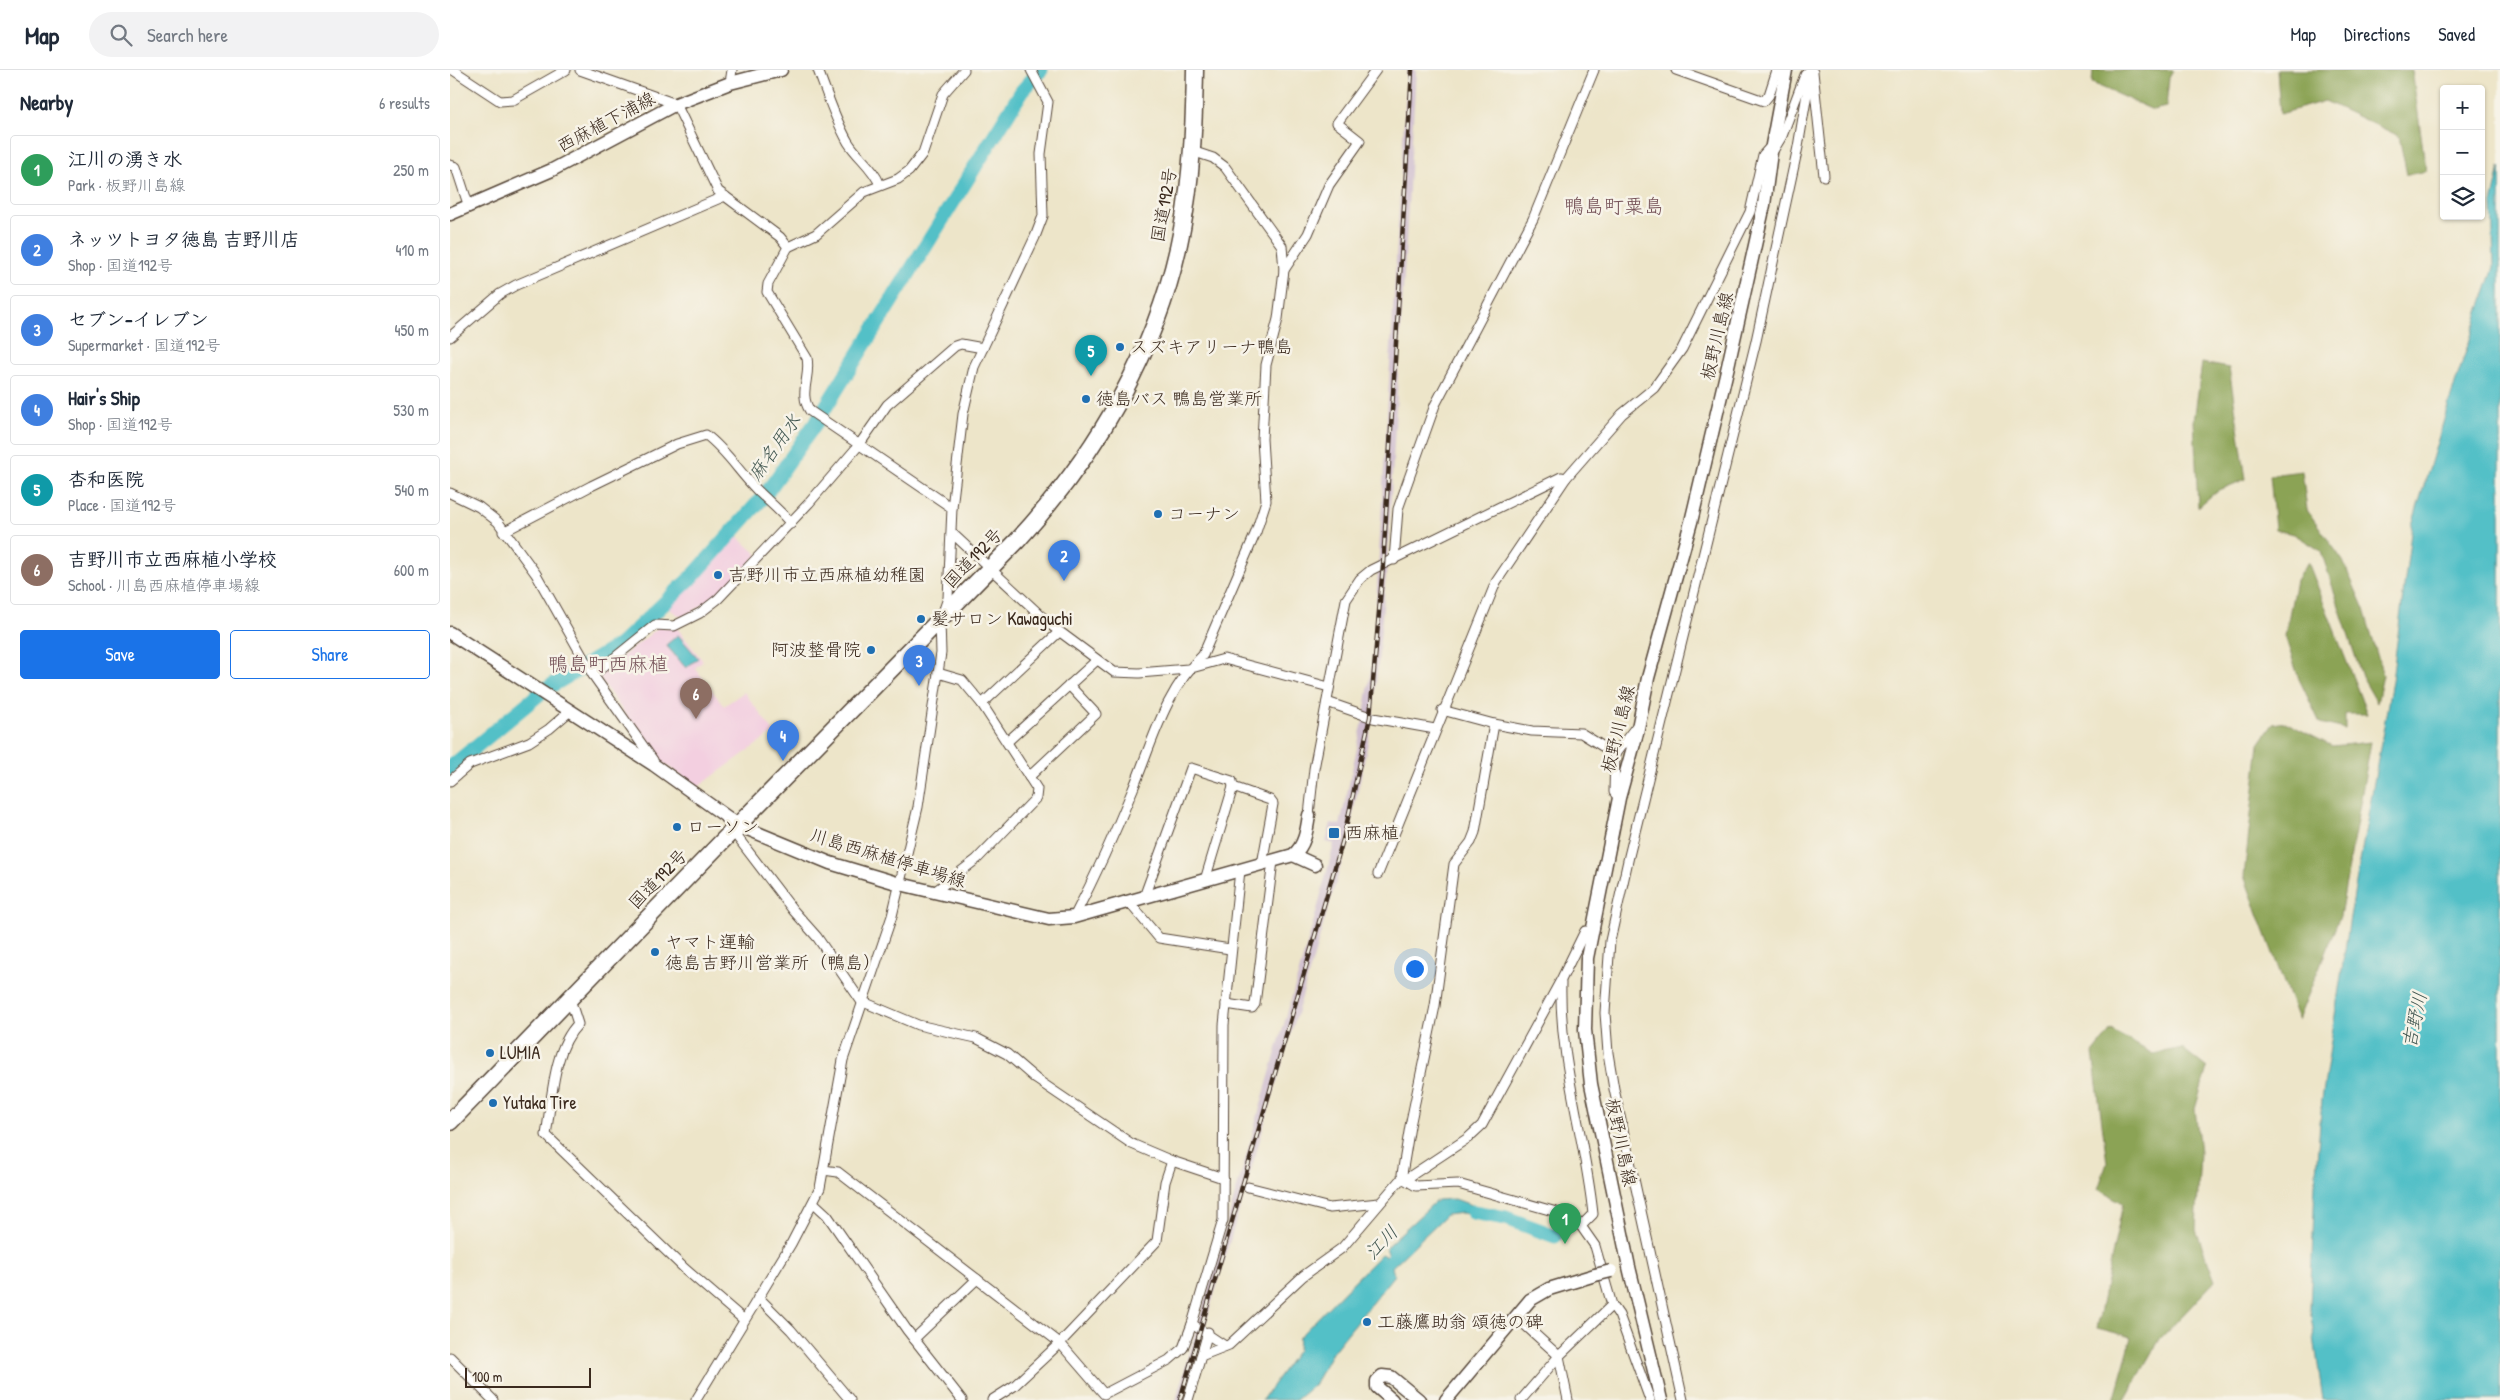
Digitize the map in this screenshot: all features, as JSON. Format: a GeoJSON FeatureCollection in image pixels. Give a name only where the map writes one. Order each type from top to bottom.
{"type":"FeatureCollection","features":[{"type":"Feature","properties":{"kind":"highway","name":"国道192号"},"geometry":{"type":"LineString","coordinates":[[450,1122],[738,824],[940,621],[1061,491],[1102,432],[1123,395],[1141,356],[1169,278],[1182,231],[1192,150],[1195,70]]}},
{"type":"Feature","properties":{"kind":"main road","name":"西麻植下浦線"},"geometry":{"type":"LineString","coordinates":[[450,214],[552,170],[731,76],[781,70]]}},
{"type":"Feature","properties":{"kind":"main road","name":"板野川島線"},"geometry":{"type":"LineString","coordinates":[[1661,1400],[1629,1266],[1591,1084],[1586,1051],[1584,993],[1591,931],[1619,798],[1639,722],[1648,678],[1691,522],[1728,366],[1764,205],[1786,70]]}},
{"type":"Feature","properties":{"kind":"main road","name":"川島西麻植停車場線"},"geometry":{"type":"LineString","coordinates":[[450,633],[654,765],[738,824],[830,863],[900,884],[1049,920],[1074,917],[1294,855]]}},
{"type":"Feature","properties":{"kind":"main road"},"geometry":{"type":"LineString","coordinates":[[1309,815],[1306,833],[1299,850],[1294,855],[1315,865]]}},
{"type":"Feature","properties":{"kind":"main road"},"geometry":{"type":"LineString","coordinates":[[1446,1400],[1515,1316],[1540,1293],[1568,1282],[1629,1266]]}},
{"type":"Feature","properties":{"kind":"main road"},"geometry":{"type":"LineString","coordinates":[[1392,1400],[1377,1387],[1378,1379],[1382,1376],[1391,1377],[1419,1400]]}},
{"type":"Feature","properties":{"kind":"street"},"geometry":{"type":"LineString","coordinates":[[453,70],[500,101],[513,100],[566,70]]}},
{"type":"Feature","properties":{"kind":"street"},"geometry":{"type":"LineString","coordinates":[[580,70],[676,104],[711,180],[718,191],[780,237],[788,247]]}},
{"type":"Feature","properties":{"kind":"street"},"geometry":{"type":"LineString","coordinates":[[818,70],[837,122],[849,144],[875,173],[880,185]]}},
{"type":"Feature","properties":{"kind":"street"},"geometry":{"type":"LineString","coordinates":[[952,508],[810,412],[803,394],[808,365],[807,358],[767,292],[768,284],[788,247],[816,234],[858,196],[880,185],[898,179],[909,170],[923,153],[943,94],[964,70]]}},
{"type":"Feature","properties":{"kind":"street"},"geometry":{"type":"LineString","coordinates":[[696,1400],[814,1203],[820,1188],[843,1060],[861,1001],[876,965],[900,884],[918,807],[938,672],[940,621],[948,598],[952,508],[963,414],[974,367],[1036,237],[1042,216],[1041,154],[1048,102],[1031,70]]}},
{"type":"Feature","properties":{"kind":"street"},"geometry":{"type":"LineString","coordinates":[[1284,270],[1308,234],[1329,185],[1360,141],[1337,123],[1376,70]]}},
{"type":"Feature","properties":{"kind":"street"},"geometry":{"type":"LineString","coordinates":[[1394,560],[1398,509],[1435,405],[1534,219],[1594,70]]}},
{"type":"Feature","properties":{"kind":"street"},"geometry":{"type":"LineString","coordinates":[[1676,70],[1764,101],[1769,95],[1777,70]]}},
{"type":"Feature","properties":{"kind":"street"},"geometry":{"type":"LineString","coordinates":[[1378,874],[1442,710],[1496,582],[1566,478],[1622,414],[1654,388],[1678,356],[1698,321],[1744,224],[1764,155],[1772,149],[1782,136],[1805,75],[1811,70]]}},
{"type":"Feature","properties":{"kind":"street"},"geometry":{"type":"LineString","coordinates":[[1811,70],[1815,76],[1824,176]]}},
{"type":"Feature","properties":{"kind":"street"},"geometry":{"type":"LineString","coordinates":[[1683,1400],[1614,1089],[1606,1013],[1610,950],[1629,856],[1754,350],[1798,147],[1811,70]]}},
{"type":"Feature","properties":{"kind":"street"},"geometry":{"type":"LineString","coordinates":[[1074,917],[1111,843],[1172,696],[1188,669],[1203,655],[1252,540],[1266,502],[1262,439],[1266,366],[1278,320],[1284,270],[1282,246],[1225,167],[1213,158],[1192,150]]}},
{"type":"Feature","properties":{"kind":"street"},"geometry":{"type":"LineString","coordinates":[[450,165],[456,167],[469,206]]}},
{"type":"Feature","properties":{"kind":"street"},"geometry":{"type":"LineString","coordinates":[[450,337],[500,294],[516,285],[725,196]]}},
{"type":"Feature","properties":{"kind":"street"},"geometry":{"type":"LineString","coordinates":[[593,673],[655,625],[674,626],[700,613],[718,599],[791,524],[859,444],[887,405],[955,346],[961,344],[983,348]]}},
{"type":"Feature","properties":{"kind":"street"},"geometry":{"type":"LineString","coordinates":[[504,532],[591,486],[677,444],[706,436],[722,447],[758,491],[773,503],[791,524]]}},
{"type":"Feature","properties":{"kind":"street"},"geometry":{"type":"LineString","coordinates":[[1309,815],[1329,686],[1346,600],[1366,574],[1561,477],[1566,478]]}},
{"type":"Feature","properties":{"kind":"street"},"geometry":{"type":"LineString","coordinates":[[450,493],[479,507],[498,522],[536,574],[593,673],[653,760],[654,765]]}},
{"type":"Feature","properties":{"kind":"street"},"geometry":{"type":"LineString","coordinates":[[952,533],[1059,632],[1114,672],[1139,673],[1188,669],[1224,659],[1329,686]]}},
{"type":"Feature","properties":{"kind":"street"},"geometry":{"type":"LineString","coordinates":[[982,704],[1059,632]]}},
{"type":"Feature","properties":{"kind":"street"},"geometry":{"type":"LineString","coordinates":[[1007,742],[1097,660]]}},
{"type":"Feature","properties":{"kind":"street"},"geometry":{"type":"LineString","coordinates":[[934,892],[977,859],[1036,798],[1037,789],[982,704],[962,680],[938,672]]}},
{"type":"Feature","properties":{"kind":"street"},"geometry":{"type":"LineString","coordinates":[[1029,777],[1096,714],[1069,685]]}},
{"type":"Feature","properties":{"kind":"street"},"geometry":{"type":"LineString","coordinates":[[1327,702],[1364,716],[1435,729]]}},
{"type":"Feature","properties":{"kind":"street"},"geometry":{"type":"LineString","coordinates":[[1442,710],[1494,724],[1532,731],[1581,734],[1615,754]]}},
{"type":"Feature","properties":{"kind":"street"},"geometry":{"type":"LineString","coordinates":[[450,781],[470,764],[529,742],[549,729],[570,711]]}},
{"type":"Feature","properties":{"kind":"street"},"geometry":{"type":"LineString","coordinates":[[1619,798],[1614,792],[1615,754],[1639,722]]}},
{"type":"Feature","properties":{"kind":"street"},"geometry":{"type":"LineString","coordinates":[[1494,724],[1475,832],[1471,842],[1454,864],[1435,1006],[1402,1174],[1404,1179],[1416,1186],[1452,1184],[1472,1188],[1560,1213],[1580,1226],[1595,1246],[1612,1305],[1619,1315],[1650,1400]]}},
{"type":"Feature","properties":{"kind":"street"},"geometry":{"type":"LineString","coordinates":[[1144,897],[1191,768],[1232,780],[1233,787],[1205,880]]}},
{"type":"Feature","properties":{"kind":"street"},"geometry":{"type":"LineString","coordinates":[[1226,1004],[1252,1008],[1255,1004],[1273,804],[1270,800],[1233,787]]}},
{"type":"Feature","properties":{"kind":"street"},"geometry":{"type":"LineString","coordinates":[[738,824],[738,838],[793,910],[817,937],[861,1001],[918,1024],[976,1038],[1007,1054],[1036,1079],[1132,1144],[1172,1162],[1223,1178]]}},
{"type":"Feature","properties":{"kind":"street"},"geometry":{"type":"LineString","coordinates":[[823,1170],[838,1172],[1060,1343],[1104,1394],[1170,1360],[1183,1348],[1223,1220],[1223,1053],[1230,949],[1240,870]]}},
{"type":"Feature","properties":{"kind":"street"},"geometry":{"type":"LineString","coordinates":[[1128,901],[1159,938],[1230,949]]}},
{"type":"Feature","properties":{"kind":"street"},"geometry":{"type":"LineString","coordinates":[[1201,1356],[1225,1346],[1244,1333],[1303,1276],[1342,1248],[1379,1203],[1404,1179],[1468,1138],[1482,1126],[1561,980],[1585,931],[1591,931]]}},
{"type":"Feature","properties":{"kind":"street"},"geometry":{"type":"LineString","coordinates":[[1561,980],[1560,1015],[1565,1060],[1593,1214],[1580,1226]]}},
{"type":"Feature","properties":{"kind":"street"},"geometry":{"type":"LineString","coordinates":[[570,999],[578,1024],[568,1034],[561,1048],[546,1135],[685,1270],[743,1319]]}},
{"type":"Feature","properties":{"kind":"street"},"geometry":{"type":"LineString","coordinates":[[992,1400],[1014,1386],[1060,1343],[1157,1241],[1165,1182],[1172,1162]]}},
{"type":"Feature","properties":{"kind":"street"},"geometry":{"type":"LineString","coordinates":[[1248,1186],[1330,1208],[1379,1203]]}},
{"type":"Feature","properties":{"kind":"street"},"geometry":{"type":"LineString","coordinates":[[814,1203],[827,1215],[914,1339],[962,1400]]}},
{"type":"Feature","properties":{"kind":"street"},"geometry":{"type":"LineString","coordinates":[[914,1339],[977,1279]]}},
{"type":"Feature","properties":{"kind":"street"},"geometry":{"type":"LineString","coordinates":[[758,1298],[791,1330],[850,1400]]}},
{"type":"Feature","properties":{"kind":"street"},"geometry":{"type":"LineString","coordinates":[[1521,1400],[1559,1356],[1612,1305]]}},
{"type":"Feature","properties":{"kind":"street"},"geometry":{"type":"LineString","coordinates":[[1515,1316],[1559,1356],[1568,1400]]}},
{"type":"Feature","properties":{"kind":"street"},"geometry":{"type":"LineString","coordinates":[[1192,1324],[1208,1332],[1225,1346]]}},
{"type":"Feature","properties":{"kind":"street"},"geometry":{"type":"LineString","coordinates":[[1188,1400],[1208,1332]]}},
{"type":"Feature","properties":{"kind":"street"},"geometry":{"type":"LineString","coordinates":[[450,1358],[493,1400]]}},
{"type":"Feature","properties":{"kind":"shaded area"},"geometry":{"type":"Polygon","coordinates":[[[1407,70],[1416,70],[1387,563],[1373,718],[1346,848],[1183,1400],[1176,1400],[1318,906],[1334,844],[1326,842],[1331,823],[1340,825],[1364,716],[1373,657],[1407,70]]]}},
{"type":"Feature","properties":{"kind":"shaded area","name":"吉野川市立西麻植幼稚園"},"geometry":{"type":"Polygon","coordinates":[[[736,535],[758,555],[719,594],[683,618],[666,607],[736,535]]]}},
{"type":"Feature","properties":{"kind":"shaded area"},"geometry":{"type":"Polygon","coordinates":[[[659,627],[677,628],[703,661],[695,668],[724,706],[744,692],[774,732],[698,787],[657,759],[598,676],[659,627]]]}},
{"type":"Feature","properties":{"kind":"green space"},"geometry":{"type":"Polygon","coordinates":[[[2093,70],[2173,70],[2169,78],[2166,107],[2153,110],[2092,83],[2093,70]]]}},
{"type":"Feature","properties":{"kind":"green space"},"geometry":{"type":"Polygon","coordinates":[[[2277,70],[2412,70],[2426,171],[2407,175],[2399,136],[2325,101],[2280,114],[2277,70]]]}},
{"type":"Feature","properties":{"kind":"green space"},"geometry":{"type":"Polygon","coordinates":[[[2202,363],[2229,368],[2246,479],[2217,491],[2198,507],[2194,421],[2202,363]]]}},
{"type":"Feature","properties":{"kind":"green space"},"geometry":{"type":"Polygon","coordinates":[[[2302,471],[2307,510],[2343,561],[2364,609],[2383,675],[2377,703],[2362,677],[2321,551],[2294,534],[2275,530],[2270,475],[2302,471]]]}},
{"type":"Feature","properties":{"kind":"green space"},"geometry":{"type":"Polygon","coordinates":[[[2308,562],[2367,714],[2345,714],[2345,729],[2320,723],[2299,679],[2285,636],[2296,580],[2308,562]]]}},
{"type":"Feature","properties":{"kind":"green space"},"geometry":{"type":"Polygon","coordinates":[[[2285,722],[2332,746],[2371,742],[2340,916],[2298,1020],[2244,876],[2259,744],[2273,724],[2285,722]]]}},
{"type":"Feature","properties":{"kind":"green space"},"geometry":{"type":"Polygon","coordinates":[[[2111,1030],[2153,1054],[2182,1048],[2207,1068],[2195,1109],[2200,1152],[2196,1230],[2215,1281],[2160,1339],[2125,1400],[2114,1400],[2132,1337],[2097,1328],[2123,1203],[2098,1189],[2107,1163],[2093,1053],[2111,1030]]]}},
{"type":"Feature","properties":{"kind":"water","name":"吉野川"},"geometry":{"type":"Polygon","coordinates":[[[2500,167],[2500,1400],[2323,1400],[2310,1309],[2315,1184],[2322,1100],[2350,917],[2392,681],[2412,525],[2453,390],[2494,267],[2492,204],[2500,167]]]}},
{"type":"Feature","properties":{"kind":"water"},"geometry":{"type":"Polygon","coordinates":[[[678,635],[698,658],[686,668],[666,645],[678,635]]]}},
{"type":"Feature","properties":{"kind":"water"},"geometry":{"type":"Polygon","coordinates":[[[1455,1199],[1493,1213],[1492,1219],[1462,1213],[1446,1215],[1392,1267],[1394,1275],[1331,1354],[1314,1385],[1296,1400],[1262,1400],[1298,1350],[1299,1337],[1381,1254],[1385,1256],[1388,1253],[1386,1248],[1388,1245],[1437,1200],[1455,1199]]]}},
{"type":"Feature","properties":{"kind":"waterway","name":"麻名用水"},"geometry":{"type":"LineString","coordinates":[[450,768],[544,690],[620,645],[694,575],[765,495],[817,421],[1022,91],[1041,70]]}},
{"type":"Feature","properties":{"kind":"waterway","name":"江川"},"geometry":{"type":"LineString","coordinates":[[1473,1212],[1506,1218],[1555,1236]]}},
{"type":"Feature","properties":{"kind":"railway"},"geometry":{"type":"LineString","coordinates":[[1180,1400],[1344,836],[1370,717],[1383,565],[1412,70]]}},
{"type":"Feature","properties":{"kind":"place","name":"スズキアリーナ鴨島"},"geometry":{"type":"Point","coordinates":[1120,347]}},
{"type":"Feature","properties":{"kind":"place","name":"杏和医院"},"geometry":{"type":"Point","coordinates":[1091,376]}},
{"type":"Feature","properties":{"kind":"place","name":"徳島バス 鴨島営業所"},"geometry":{"type":"Point","coordinates":[1086,399]}},
{"type":"Feature","properties":{"kind":"place","name":"コーナン"},"geometry":{"type":"Point","coordinates":[1158,514]}},
{"type":"Feature","properties":{"kind":"place","name":"吉野川市立西麻植幼稚園"},"geometry":{"type":"Point","coordinates":[718,575]}},
{"type":"Feature","properties":{"kind":"place","name":"ネッツトヨタ徳島 吉野川店"},"geometry":{"type":"Point","coordinates":[1064,581]}},
{"type":"Feature","properties":{"kind":"place","name":"髪サロン Kawaguchi"},"geometry":{"type":"Point","coordinates":[921,619]}},
{"type":"Feature","properties":{"kind":"place","name":"阿波整骨院"},"geometry":{"type":"Point","coordinates":[871,650]}},
{"type":"Feature","properties":{"kind":"place","name":"セブン-イレブン"},"geometry":{"type":"Point","coordinates":[919,686]}},
{"type":"Feature","properties":{"kind":"place","name":"吉野川市立西麻植小学校"},"geometry":{"type":"Point","coordinates":[696,719]}},
{"type":"Feature","properties":{"kind":"place","name":"Hair's Ship"},"geometry":{"type":"Point","coordinates":[783,761]}},
{"type":"Feature","properties":{"kind":"place","name":"ローソン"},"geometry":{"type":"Point","coordinates":[677,827]}},
{"type":"Feature","properties":{"kind":"place","name":"西麻植"},"geometry":{"type":"Point","coordinates":[1334,833]}},
{"type":"Feature","properties":{"kind":"place","name":"ヤマト運輸 徳島吉野川営業所（鴨島）"},"geometry":{"type":"Point","coordinates":[655,952]}},
{"type":"Feature","properties":{"kind":"place","name":"LUMIA"},"geometry":{"type":"Point","coordinates":[490,1053]}},
{"type":"Feature","properties":{"kind":"place","name":"Yutaka Tire"},"geometry":{"type":"Point","coordinates":[493,1103]}},
{"type":"Feature","properties":{"kind":"place","name":"江川の湧き水"},"geometry":{"type":"Point","coordinates":[1565,1244]}},
{"type":"Feature","properties":{"kind":"place","name":"工藤鷹助翁 頌徳の碑"},"geometry":{"type":"Point","coordinates":[1367,1322]}},
{"type":"Feature","properties":{"kind":"district","name":"鴨島町粟島"},"geometry":{"type":"Point","coordinates":[1614,206]}},
{"type":"Feature","properties":{"kind":"district","name":"鴨島町西麻植"},"geometry":{"type":"Point","coordinates":[608,664]}}]}
